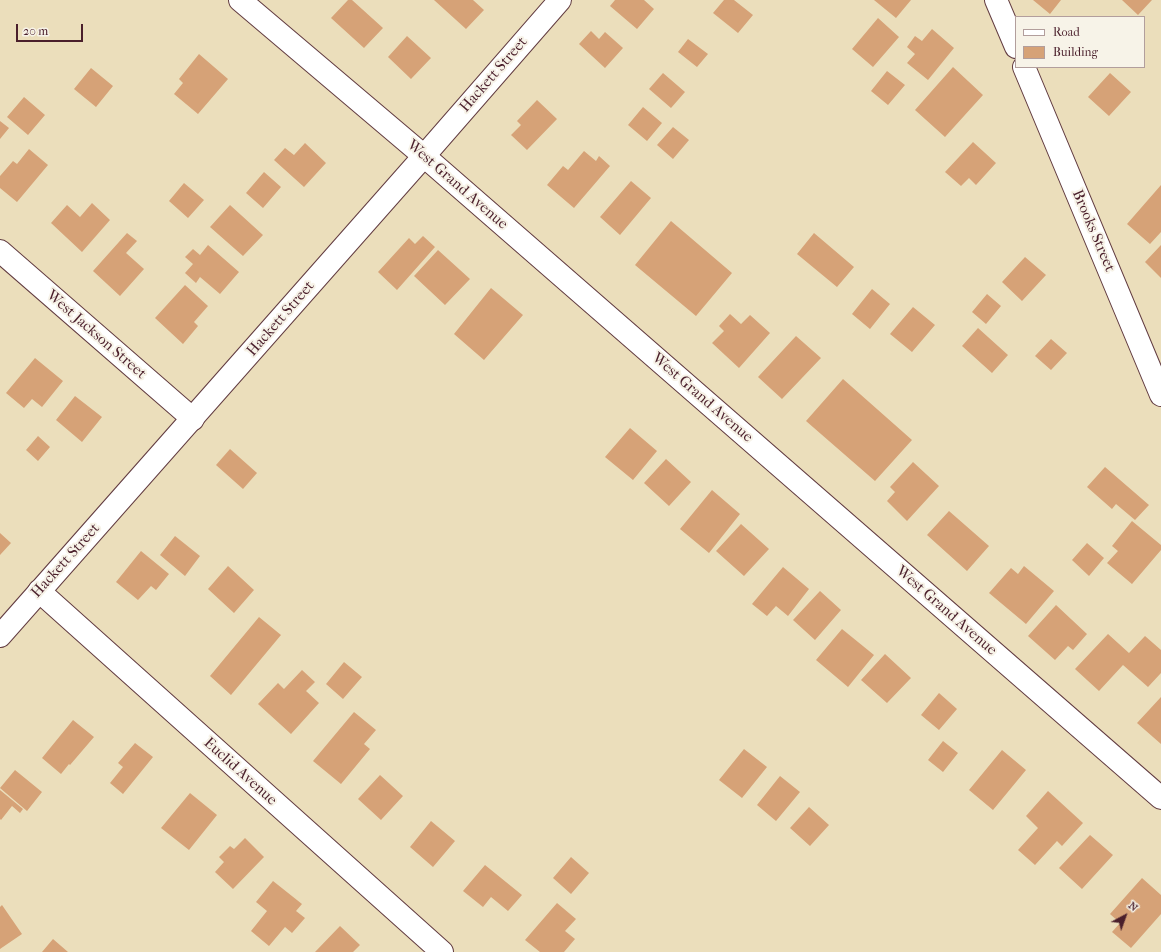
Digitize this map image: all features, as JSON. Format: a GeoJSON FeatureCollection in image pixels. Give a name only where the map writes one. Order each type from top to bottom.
{"type":"FeatureCollection","features":[{"type":"Feature","properties":{"kind":"street","name":"West Grand Avenue"},"geometry":{"type":"LineString","coordinates":[[240,0],[424,156],[1161,798]]}},
{"type":"Feature","properties":{"kind":"street","name":"Hackett Street"},"geometry":{"type":"LineString","coordinates":[[0,636],[193,419],[560,0]]}},
{"type":"Feature","properties":{"kind":"street"},"geometry":{"type":"LineString","coordinates":[[996,0],[1015,45]]}},
{"type":"Feature","properties":{"kind":"street","name":"Brooks Street"},"geometry":{"type":"LineString","coordinates":[[1024,68],[1161,396]]}},
{"type":"Feature","properties":{"kind":"street","name":"West Jackson Street"},"geometry":{"type":"LineString","coordinates":[[0,251],[193,419]]}},
{"type":"Feature","properties":{"kind":"street","name":"Euclid Avenue"},"geometry":{"type":"LineString","coordinates":[[39,591],[442,952]]}},
{"type":"Feature","properties":{"kind":"building"},"geometry":{"type":"Polygon","coordinates":[[[348,0],[352,0],[383,28],[364,48],[331,18],[348,0]]]}},
{"type":"Feature","properties":{"kind":"building"},"geometry":{"type":"Polygon","coordinates":[[[434,0],[473,0],[484,10],[466,29],[434,0]]]}},
{"type":"Feature","properties":{"kind":"building"},"geometry":{"type":"Polygon","coordinates":[[[615,0],[644,0],[654,9],[637,29],[610,6],[615,0]]]}},
{"type":"Feature","properties":{"kind":"building"},"geometry":{"type":"Polygon","coordinates":[[[724,0],[734,0],[753,15],[738,33],[713,13],[724,0]]]}},
{"type":"Feature","properties":{"kind":"building"},"geometry":{"type":"Polygon","coordinates":[[[874,0],[911,0],[896,18],[874,0]]]}},
{"type":"Feature","properties":{"kind":"building"},"geometry":{"type":"Polygon","coordinates":[[[1033,0],[1061,0],[1050,14],[1033,0]]]}},
{"type":"Feature","properties":{"kind":"building"},"geometry":{"type":"Polygon","coordinates":[[[1122,0],[1152,0],[1138,15],[1122,0]]]}},
{"type":"Feature","properties":{"kind":"building"},"geometry":{"type":"Polygon","coordinates":[[[878,18],[899,37],[873,67],[852,49],[878,18]]]}},
{"type":"Feature","properties":{"kind":"building"},"geometry":{"type":"Polygon","coordinates":[[[932,29],[954,48],[928,80],[907,63],[915,54],[907,47],[915,36],[922,41],[932,29]]]}},
{"type":"Feature","properties":{"kind":"building"},"geometry":{"type":"Polygon","coordinates":[[[591,31],[599,39],[605,32],[623,48],[605,68],[579,44],[591,31]]]}},
{"type":"Feature","properties":{"kind":"building"},"geometry":{"type":"Polygon","coordinates":[[[407,36],[431,58],[411,79],[388,57],[407,36]]]}},
{"type":"Feature","properties":{"kind":"building"},"geometry":{"type":"Polygon","coordinates":[[[688,39],[708,54],[697,67],[678,52],[688,39]]]}},
{"type":"Feature","properties":{"kind":"building"},"geometry":{"type":"Polygon","coordinates":[[[199,54],[228,79],[198,114],[174,94],[183,83],[179,79],[199,54]]]}},
{"type":"Feature","properties":{"kind":"building"},"geometry":{"type":"Polygon","coordinates":[[[953,67],[983,95],[945,137],[915,110],[953,67]]]}},
{"type":"Feature","properties":{"kind":"building"},"geometry":{"type":"Polygon","coordinates":[[[91,68],[113,86],[96,107],[74,89],[91,68]]]}},
{"type":"Feature","properties":{"kind":"building"},"geometry":{"type":"Polygon","coordinates":[[[887,71],[905,85],[888,105],[871,91],[887,71]]]}},
{"type":"Feature","properties":{"kind":"building"},"geometry":{"type":"Polygon","coordinates":[[[663,73],[685,92],[671,108],[649,89],[663,73]]]}},
{"type":"Feature","properties":{"kind":"building"},"geometry":{"type":"Polygon","coordinates":[[[1110,73],[1131,92],[1109,116],[1088,97],[1110,73]]]}},
{"type":"Feature","properties":{"kind":"building"},"geometry":{"type":"Polygon","coordinates":[[[24,97],[45,115],[28,135],[7,117],[24,97]]]}},
{"type":"Feature","properties":{"kind":"building"},"geometry":{"type":"Polygon","coordinates":[[[537,100],[557,119],[527,150],[511,135],[521,125],[517,121],[537,100]]]}},
{"type":"Feature","properties":{"kind":"building"},"geometry":{"type":"Polygon","coordinates":[[[643,107],[662,123],[647,141],[628,125],[643,107]]]}},
{"type":"Feature","properties":{"kind":"building"},"geometry":{"type":"Polygon","coordinates":[[[0,121],[9,128],[0,139],[0,121]]]}},
{"type":"Feature","properties":{"kind":"building"},"geometry":{"type":"Polygon","coordinates":[[[673,127],[689,140],[673,159],[657,145],[673,127]]]}},
{"type":"Feature","properties":{"kind":"building"},"geometry":{"type":"Polygon","coordinates":[[[973,142],[996,163],[976,185],[969,178],[961,186],[945,172],[973,142]]]}},
{"type":"Feature","properties":{"kind":"building"},"geometry":{"type":"Polygon","coordinates":[[[305,143],[326,163],[304,187],[274,160],[285,148],[294,155],[305,143]]]}},
{"type":"Feature","properties":{"kind":"building"},"geometry":{"type":"Polygon","coordinates":[[[29,149],[48,165],[17,202],[0,188],[0,176],[13,161],[17,164],[29,149]]]}},
{"type":"Feature","properties":{"kind":"building"},"geometry":{"type":"Polygon","coordinates":[[[584,151],[596,161],[599,156],[610,166],[574,208],[547,185],[563,166],[568,170],[584,151]]]}},
{"type":"Feature","properties":{"kind":"building"},"geometry":{"type":"Polygon","coordinates":[[[264,172],[281,187],[263,208],[246,193],[264,172]]]}},
{"type":"Feature","properties":{"kind":"building"},"geometry":{"type":"Polygon","coordinates":[[[631,181],[651,198],[620,235],[600,217],[631,181]]]}},
{"type":"Feature","properties":{"kind":"building"},"geometry":{"type":"Polygon","coordinates":[[[184,183],[204,200],[188,218],[169,201],[184,183]]]}},
{"type":"Feature","properties":{"kind":"building"},"geometry":{"type":"Polygon","coordinates":[[[1161,185],[1161,232],[1150,244],[1127,224],[1161,185]]]}},
{"type":"Feature","properties":{"kind":"building"},"geometry":{"type":"Polygon","coordinates":[[[92,203],[110,220],[82,252],[51,223],[67,205],[80,217],[92,203]]]}},
{"type":"Feature","properties":{"kind":"building"},"geometry":{"type":"Polygon","coordinates":[[[230,205],[263,235],[243,256],[210,227],[230,205]]]}},
{"type":"Feature","properties":{"kind":"building"},"geometry":{"type":"Polygon","coordinates":[[[671,221],[732,273],[696,316],[635,265],[671,221]]]}},
{"type":"Feature","properties":{"kind":"building"},"geometry":{"type":"Polygon","coordinates":[[[127,233],[137,241],[126,253],[144,269],[120,296],[93,271],[127,233]]]}},
{"type":"Feature","properties":{"kind":"building"},"geometry":{"type":"Polygon","coordinates":[[[814,233],[854,267],[837,287],[797,254],[814,233]]]}},
{"type":"Feature","properties":{"kind":"building"},"geometry":{"type":"Polygon","coordinates":[[[423,236],[435,247],[397,290],[378,272],[409,238],[415,244],[423,236]]]}},
{"type":"Feature","properties":{"kind":"building"},"geometry":{"type":"Polygon","coordinates":[[[208,245],[239,272],[220,294],[200,277],[196,283],[185,273],[193,264],[185,257],[193,249],[200,255],[208,245]]]}},
{"type":"Feature","properties":{"kind":"building"},"geometry":{"type":"Polygon","coordinates":[[[1161,245],[1161,278],[1145,262],[1161,245]]]}},
{"type":"Feature","properties":{"kind":"building"},"geometry":{"type":"Polygon","coordinates":[[[438,250],[470,279],[445,305],[414,276],[438,250]]]}},
{"type":"Feature","properties":{"kind":"building"},"geometry":{"type":"Polygon","coordinates":[[[1025,257],[1046,275],[1022,301],[1002,282],[1025,257]]]}},
{"type":"Feature","properties":{"kind":"building"},"geometry":{"type":"Polygon","coordinates":[[[185,285],[208,306],[194,322],[198,326],[183,344],[155,318],[185,285]]]}},
{"type":"Feature","properties":{"kind":"building"},"geometry":{"type":"Polygon","coordinates":[[[491,288],[523,315],[484,360],[454,334],[491,288]]]}},
{"type":"Feature","properties":{"kind":"building"},"geometry":{"type":"Polygon","coordinates":[[[872,289],[890,304],[870,329],[852,314],[872,289]]]}},
{"type":"Feature","properties":{"kind":"building"},"geometry":{"type":"Polygon","coordinates":[[[987,294],[1001,306],[986,324],[972,312],[987,294]]]}},
{"type":"Feature","properties":{"kind":"building"},"geometry":{"type":"Polygon","coordinates":[[[913,307],[935,325],[912,352],[890,334],[913,307]]]}},
{"type":"Feature","properties":{"kind":"building"},"geometry":{"type":"Polygon","coordinates":[[[730,314],[741,324],[750,315],[770,333],[739,368],[712,343],[724,331],[719,326],[730,314]]]}},
{"type":"Feature","properties":{"kind":"building"},"geometry":{"type":"Polygon","coordinates":[[[978,328],[1008,355],[992,373],[962,346],[978,328]]]}},
{"type":"Feature","properties":{"kind":"building"},"geometry":{"type":"Polygon","coordinates":[[[796,336],[821,358],[782,399],[758,377],[796,336]]]}},
{"type":"Feature","properties":{"kind":"building"},"geometry":{"type":"Polygon","coordinates":[[[1051,339],[1067,353],[1051,370],[1035,356],[1051,339]]]}},
{"type":"Feature","properties":{"kind":"building"},"geometry":{"type":"Polygon","coordinates":[[[35,358],[63,381],[42,407],[32,399],[24,408],[6,393],[35,358]]]}},
{"type":"Feature","properties":{"kind":"building"},"geometry":{"type":"Polygon","coordinates":[[[843,379],[912,440],[875,481],[806,421],[843,379]]]}},
{"type":"Feature","properties":{"kind":"building"},"geometry":{"type":"Polygon","coordinates":[[[75,396],[102,417],[82,442],[56,420],[75,396]]]}},
{"type":"Feature","properties":{"kind":"building"},"geometry":{"type":"Polygon","coordinates":[[[630,428],[657,451],[633,480],[605,457],[630,428]]]}},
{"type":"Feature","properties":{"kind":"building"},"geometry":{"type":"Polygon","coordinates":[[[38,436],[50,447],[38,461],[26,450],[38,436]]]}},
{"type":"Feature","properties":{"kind":"building"},"geometry":{"type":"Polygon","coordinates":[[[230,449],[257,473],[243,489],[216,465],[230,449]]]}},
{"type":"Feature","properties":{"kind":"building"},"geometry":{"type":"Polygon","coordinates":[[[666,459],[691,482],[669,506],[644,483],[666,459]]]}},
{"type":"Feature","properties":{"kind":"building"},"geometry":{"type":"Polygon","coordinates":[[[913,462],[939,486],[907,521],[887,501],[895,492],[890,487],[913,462]]]}},
{"type":"Feature","properties":{"kind":"building"},"geometry":{"type":"Polygon","coordinates":[[[1105,467],[1149,505],[1135,520],[1116,504],[1112,509],[1087,487],[1105,467]]]}},
{"type":"Feature","properties":{"kind":"building"},"geometry":{"type":"Polygon","coordinates":[[[712,490],[740,514],[709,553],[680,529],[712,490]]]}},
{"type":"Feature","properties":{"kind":"building"},"geometry":{"type":"Polygon","coordinates":[[[949,511],[989,546],[967,571],[927,535],[949,511]]]}},
{"type":"Feature","properties":{"kind":"building"},"geometry":{"type":"Polygon","coordinates":[[[1132,521],[1161,545],[1161,550],[1132,584],[1107,563],[1118,551],[1112,546],[1132,521]]]}},
{"type":"Feature","properties":{"kind":"building"},"geometry":{"type":"Polygon","coordinates":[[[741,524],[769,549],[744,576],[716,551],[741,524]]]}},
{"type":"Feature","properties":{"kind":"building"},"geometry":{"type":"Polygon","coordinates":[[[0,533],[11,543],[0,555],[0,533]]]}},
{"type":"Feature","properties":{"kind":"building"},"geometry":{"type":"Polygon","coordinates":[[[175,536],[200,556],[185,576],[160,555],[175,536]]]}},
{"type":"Feature","properties":{"kind":"building"},"geometry":{"type":"Polygon","coordinates":[[[1087,543],[1104,558],[1089,576],[1072,560],[1087,543]]]}},
{"type":"Feature","properties":{"kind":"building"},"geometry":{"type":"Polygon","coordinates":[[[141,551],[169,574],[156,590],[151,586],[138,600],[116,582],[141,551]]]}},
{"type":"Feature","properties":{"kind":"building"},"geometry":{"type":"Polygon","coordinates":[[[228,566],[254,590],[234,613],[208,589],[228,566]]]}},
{"type":"Feature","properties":{"kind":"building"},"geometry":{"type":"Polygon","coordinates":[[[1024,566],[1054,591],[1026,624],[989,593],[1011,568],[1018,574],[1024,566]]]}},
{"type":"Feature","properties":{"kind":"building"},"geometry":{"type":"Polygon","coordinates":[[[783,567],[809,589],[788,616],[776,606],[767,616],[752,604],[783,567]]]}},
{"type":"Feature","properties":{"kind":"building"},"geometry":{"type":"Polygon","coordinates":[[[820,591],[841,610],[815,640],[793,620],[820,591]]]}},
{"type":"Feature","properties":{"kind":"building"},"geometry":{"type":"Polygon","coordinates":[[[1056,605],[1087,634],[1073,650],[1068,646],[1055,660],[1028,636],[1056,605]]]}},
{"type":"Feature","properties":{"kind":"building"},"geometry":{"type":"Polygon","coordinates":[[[259,617],[281,635],[231,695],[210,676],[259,617]]]}},
{"type":"Feature","properties":{"kind":"building"},"geometry":{"type":"Polygon","coordinates":[[[842,629],[874,655],[848,687],[816,660],[842,629]]]}},
{"type":"Feature","properties":{"kind":"building"},"geometry":{"type":"Polygon","coordinates":[[[1108,634],[1129,653],[1145,636],[1161,650],[1161,673],[1148,687],[1123,665],[1099,691],[1075,669],[1108,634]]]}},
{"type":"Feature","properties":{"kind":"building"},"geometry":{"type":"Polygon","coordinates":[[[885,654],[911,678],[887,703],[861,680],[885,654]]]}},
{"type":"Feature","properties":{"kind":"building"},"geometry":{"type":"Polygon","coordinates":[[[344,662],[362,677],[343,699],[326,684],[344,662]]]}},
{"type":"Feature","properties":{"kind":"building"},"geometry":{"type":"Polygon","coordinates":[[[302,670],[315,682],[306,691],[319,703],[291,734],[258,704],[278,683],[284,689],[302,670]]]}},
{"type":"Feature","properties":{"kind":"building"},"geometry":{"type":"Polygon","coordinates":[[[939,693],[957,709],[939,730],[921,715],[939,693]]]}},
{"type":"Feature","properties":{"kind":"building"},"geometry":{"type":"Polygon","coordinates":[[[1161,697],[1161,744],[1137,723],[1161,697]]]}},
{"type":"Feature","properties":{"kind":"building"},"geometry":{"type":"Polygon","coordinates":[[[354,712],[376,730],[364,744],[370,749],[341,784],[313,761],[354,712]]]}},
{"type":"Feature","properties":{"kind":"building"},"geometry":{"type":"Polygon","coordinates":[[[73,720],[94,737],[61,774],[42,758],[73,720]]]}},
{"type":"Feature","properties":{"kind":"building"},"geometry":{"type":"Polygon","coordinates":[[[943,741],[958,753],[943,772],[928,760],[943,741]]]}},
{"type":"Feature","properties":{"kind":"building"},"geometry":{"type":"Polygon","coordinates":[[[135,743],[153,757],[123,794],[110,783],[123,767],[118,763],[135,743]]]}},
{"type":"Feature","properties":{"kind":"building"},"geometry":{"type":"Polygon","coordinates":[[[744,749],[767,767],[742,798],[719,780],[744,749]]]}},
{"type":"Feature","properties":{"kind":"building"},"geometry":{"type":"Polygon","coordinates":[[[1002,750],[1026,770],[993,810],[969,790],[1002,750]]]}},
{"type":"Feature","properties":{"kind":"building"},"geometry":{"type":"Polygon","coordinates":[[[15,770],[42,792],[27,811],[0,788],[15,770]]]}},
{"type":"Feature","properties":{"kind":"building"},"geometry":{"type":"Polygon","coordinates":[[[380,775],[403,796],[381,820],[358,799],[380,775]]]}},
{"type":"Feature","properties":{"kind":"building"},"geometry":{"type":"Polygon","coordinates":[[[780,776],[800,792],[776,821],[757,805],[780,776]]]}},
{"type":"Feature","properties":{"kind":"building"},"geometry":{"type":"Polygon","coordinates":[[[0,790],[23,809],[20,813],[12,806],[1,820],[0,819],[0,790]]]}},
{"type":"Feature","properties":{"kind":"building"},"geometry":{"type":"Polygon","coordinates":[[[1048,791],[1083,823],[1062,846],[1057,841],[1035,865],[1018,850],[1038,828],[1026,816],[1048,791]]]}},
{"type":"Feature","properties":{"kind":"building"},"geometry":{"type":"Polygon","coordinates":[[[190,793],[217,815],[189,850],[161,828],[190,793]]]}},
{"type":"Feature","properties":{"kind":"building"},"geometry":{"type":"Polygon","coordinates":[[[809,807],[829,825],[810,846],[790,828],[809,807]]]}},
{"type":"Feature","properties":{"kind":"building"},"geometry":{"type":"Polygon","coordinates":[[[431,821],[455,841],[433,867],[410,847],[431,821]]]}},
{"type":"Feature","properties":{"kind":"building"},"geometry":{"type":"Polygon","coordinates":[[[1090,835],[1113,855],[1082,889],[1059,868],[1090,835]]]}},
{"type":"Feature","properties":{"kind":"building"},"geometry":{"type":"Polygon","coordinates":[[[245,838],[264,857],[233,889],[215,872],[224,862],[219,857],[230,846],[234,849],[245,838]]]}},
{"type":"Feature","properties":{"kind":"building"},"geometry":{"type":"Polygon","coordinates":[[[571,857],[589,873],[571,894],[553,878],[571,857]]]}},
{"type":"Feature","properties":{"kind":"building"},"geometry":{"type":"Polygon","coordinates":[[[485,865],[522,895],[508,911],[491,897],[483,907],[463,891],[485,865]]]}},
{"type":"Feature","properties":{"kind":"building"},"geometry":{"type":"Polygon","coordinates":[[[1142,878],[1161,895],[1161,914],[1131,948],[1112,932],[1120,923],[1110,914],[1142,878]]]}},
{"type":"Feature","properties":{"kind":"building"},"geometry":{"type":"Polygon","coordinates":[[[273,881],[302,904],[296,911],[305,918],[292,933],[285,927],[269,946],[251,931],[267,911],[256,902],[273,881]]]}},
{"type":"Feature","properties":{"kind":"building"},"geometry":{"type":"Polygon","coordinates":[[[557,903],[576,919],[565,931],[575,939],[564,952],[540,952],[525,940],[557,903]]]}},
{"type":"Feature","properties":{"kind":"building"},"geometry":{"type":"Polygon","coordinates":[[[2,905],[22,934],[0,949],[0,907],[2,905]]]}},
{"type":"Feature","properties":{"kind":"building"},"geometry":{"type":"Polygon","coordinates":[[[340,926],[360,945],[353,952],[315,952],[340,926]]]}},
{"type":"Feature","properties":{"kind":"building"},"geometry":{"type":"Polygon","coordinates":[[[53,939],[68,952],[42,952],[53,939]]]}}]}
